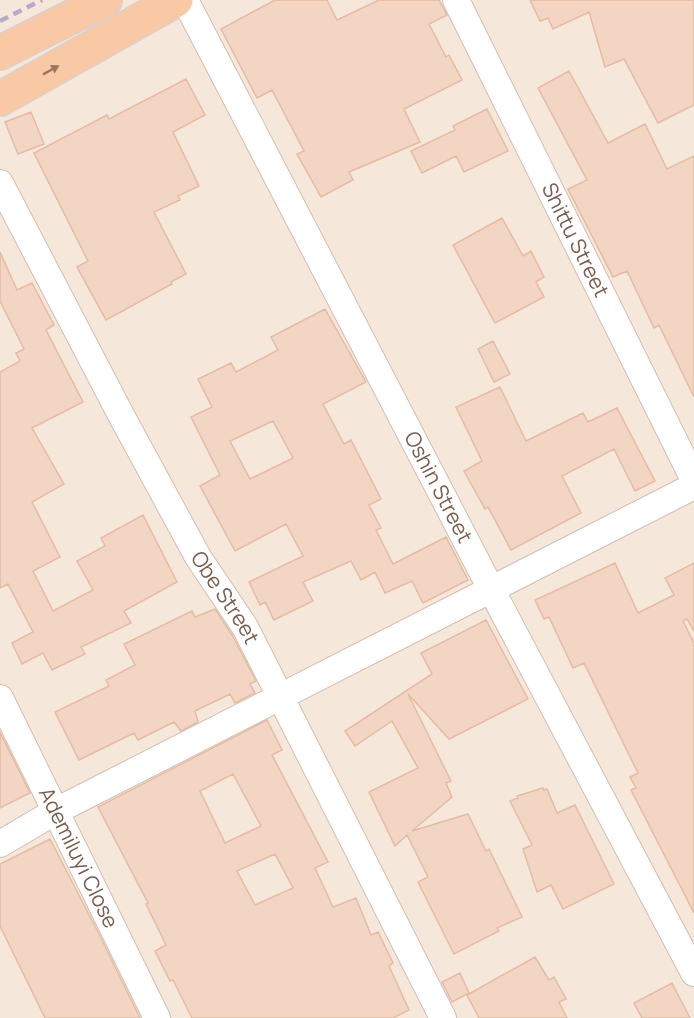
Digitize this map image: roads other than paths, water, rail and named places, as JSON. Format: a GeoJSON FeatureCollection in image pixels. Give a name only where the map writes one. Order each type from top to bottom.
{"type":"FeatureCollection","features":[{"type":"Feature","properties":{"kind":"highway"},"geometry":{"type":"LineString","coordinates":[[0,53],[105,0]]}},
{"type":"Feature","properties":{"kind":"highway"},"geometry":{"type":"LineString","coordinates":[[0,99],[176,0]]}},
{"type":"Feature","properties":{"kind":"street","name":"Oshin Street"},"geometry":{"type":"LineString","coordinates":[[185,0],[491,590],[694,973]]}},
{"type":"Feature","properties":{"kind":"street","name":"Shittu Street"},"geometry":{"type":"LineString","coordinates":[[456,0],[694,480]]}},
{"type":"Feature","properties":{"kind":"street","name":"Obe Street"},"geometry":{"type":"LineString","coordinates":[[0,183],[137,446],[198,557],[245,627],[443,1018]]}},
{"type":"Feature","properties":{"kind":"street"},"geometry":{"type":"LineString","coordinates":[[0,844],[56,812],[694,486]]}},
{"type":"Feature","properties":{"kind":"street","name":"Ademiluyi Close"},"geometry":{"type":"LineString","coordinates":[[0,699],[157,1018]]}},
{"type":"Feature","properties":{"kind":"railway"},"geometry":{"type":"LineString","coordinates":[[0,21],[42,0]]}}]}
